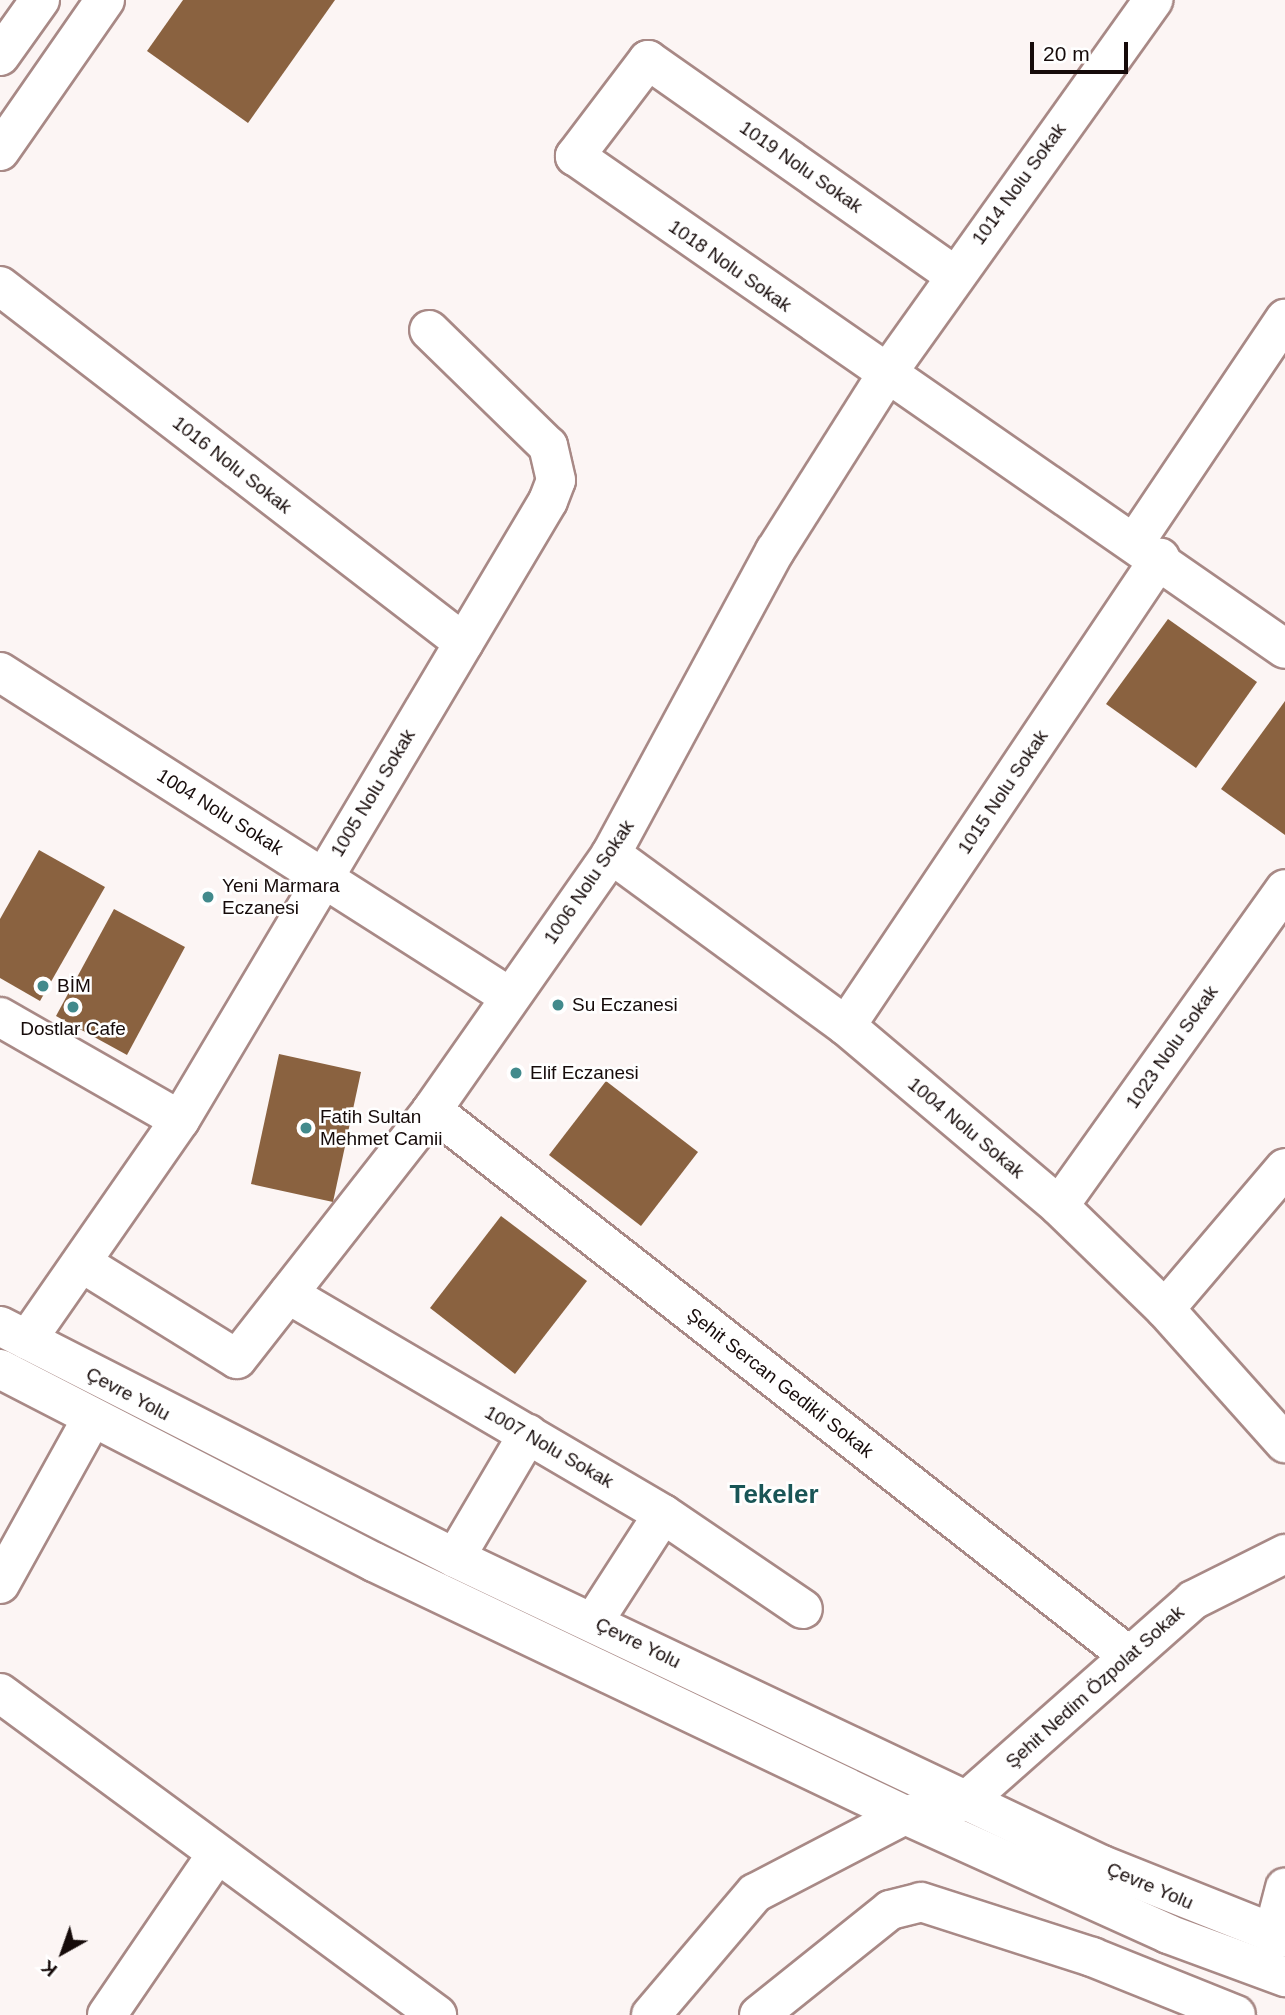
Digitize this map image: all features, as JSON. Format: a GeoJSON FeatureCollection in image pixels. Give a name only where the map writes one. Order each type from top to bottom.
{"type":"FeatureCollection","features":[{"type":"Feature","properties":{"kind":"street"},"geometry":{"type":"LineString","coordinates":[[0,56],[40,0]]}},
{"type":"Feature","properties":{"kind":"street"},"geometry":{"type":"LineString","coordinates":[[0,150],[105,0]]}},
{"type":"Feature","properties":{"kind":"street","name":"1014 Nolu Sokak"},"geometry":{"type":"LineString","coordinates":[[888,372],[954,275],[1153,0]]}},
{"type":"Feature","properties":{"kind":"street","name":"1019 Nolu Sokak"},"geometry":{"type":"LineString","coordinates":[[648,60],[954,275]]}},
{"type":"Feature","properties":{"kind":"street","name":"1018 Nolu Sokak"},"geometry":{"type":"LineString","coordinates":[[648,60],[575,156],[725,265],[888,372],[1148,550],[1285,649]]}},
{"type":"Feature","properties":{"kind":"street","name":"1016 Nolu Sokak"},"geometry":{"type":"LineString","coordinates":[[0,286],[464,643]]}},
{"type":"Feature","properties":{"kind":"street","name":"1015 Nolu Sokak"},"geometry":{"type":"LineString","coordinates":[[846,1026],[1148,550],[1285,319]]}},
{"type":"Feature","properties":{"kind":"street","name":"1005 Nolu Sokak"},"geometry":{"type":"LineString","coordinates":[[13,1333],[82,1263],[180,1120],[322,877],[548,501],[554,465],[531,425],[429,330]]}},
{"type":"Feature","properties":{"kind":"street","name":"1006 Nolu Sokak"},"geometry":{"type":"LineString","coordinates":[[82,1263],[237,1359],[432,1110],[611,854],[775,551],[888,372]]}},
{"type":"Feature","properties":{"kind":"street","name":"1004 Nolu Sokak"},"geometry":{"type":"LineString","coordinates":[[4,682],[322,877],[510,997]]}},
{"type":"Feature","properties":{"kind":"street","name":"1004 Nolu Sokak"},"geometry":{"type":"LineString","coordinates":[[611,854],[846,1026],[1059,1206],[1166,1310],[1285,1443]]}},
{"type":"Feature","properties":{"kind":"street","name":"1023 Nolu Sokak"},"geometry":{"type":"LineString","coordinates":[[1059,1206],[1285,888]]}},
{"type":"Feature","properties":{"kind":"street"},"geometry":{"type":"LineString","coordinates":[[0,1017],[180,1120]]}},
{"type":"Feature","properties":{"kind":"street","name":"Şehit Sercan Gedikli Sokak"},"geometry":{"type":"LineString","coordinates":[[432,1110],[1129,1656]]}},
{"type":"Feature","properties":{"kind":"street"},"geometry":{"type":"LineString","coordinates":[[1166,1310],[1285,1168]]}},
{"type":"Feature","properties":{"kind":"street","name":"1007 Nolu Sokak"},"geometry":{"type":"LineString","coordinates":[[288,1294],[663,1514],[803,1609]]}},
{"type":"Feature","properties":{"kind":"street","name":"Çevre Yolu"},"geometry":{"type":"LineString","coordinates":[[13,1333],[455,1558],[594,1621],[966,1801],[1188,1903],[1279,1936]]}},
{"type":"Feature","properties":{"kind":"street","name":"Çevre Yolu"},"geometry":{"type":"LineString","coordinates":[[0,1369],[374,1562],[905,1815],[1168,1934],[1285,1977]]}},
{"type":"Feature","properties":{"kind":"street"},"geometry":{"type":"LineString","coordinates":[[0,1584],[92,1418]]}},
{"type":"Feature","properties":{"kind":"street"},"geometry":{"type":"LineString","coordinates":[[455,1558],[527,1434]]}},
{"type":"Feature","properties":{"kind":"street"},"geometry":{"type":"LineString","coordinates":[[594,1621],[663,1514]]}},
{"type":"Feature","properties":{"kind":"street","name":"Şehit Nedim Özpolat Sokak"},"geometry":{"type":"LineString","coordinates":[[651,2015],[755,1893],[905,1815],[966,1801],[1193,1600],[1285,1554]]}},
{"type":"Feature","properties":{"kind":"street"},"geometry":{"type":"LineString","coordinates":[[0,1693],[216,1855],[437,2015]]}},
{"type":"Feature","properties":{"kind":"street"},"geometry":{"type":"LineString","coordinates":[[107,2015],[216,1855]]}},
{"type":"Feature","properties":{"kind":"street"},"geometry":{"type":"LineString","coordinates":[[1279,1936],[1285,1888]]}},
{"type":"Feature","properties":{"kind":"street"},"geometry":{"type":"LineString","coordinates":[[759,2015],[890,1910],[920,1902],[1092,1957],[1236,2015]]}},
{"type":"Feature","properties":{"kind":"building"},"geometry":{"type":"Polygon","coordinates":[[[183,0],[335,0],[248,123],[147,51],[183,0]]]}},
{"type":"Feature","properties":{"kind":"building"},"geometry":{"type":"Polygon","coordinates":[[[1168,619],[1257,682],[1196,768],[1106,704],[1168,619]]]}},
{"type":"Feature","properties":{"kind":"building"},"geometry":{"type":"Polygon","coordinates":[[[1285,701],[1285,835],[1221,789],[1285,701]]]}},
{"type":"Feature","properties":{"kind":"building"},"geometry":{"type":"Polygon","coordinates":[[[39,850],[105,887],[40,1001],[0,978],[0,919],[39,850]]]}},
{"type":"Feature","properties":{"kind":"building"},"geometry":{"type":"Polygon","coordinates":[[[114,909],[185,947],[127,1055],[56,1016],[114,909]]]}},
{"type":"Feature","properties":{"kind":"building","name":"Fatih Sultan Mehmet Camii"},"geometry":{"type":"Polygon","coordinates":[[[279,1054],[361,1072],[333,1202],[251,1184],[279,1054]]]}},
{"type":"Feature","properties":{"kind":"building"},"geometry":{"type":"Polygon","coordinates":[[[606,1081],[698,1152],[641,1226],[549,1155],[606,1081]]]}},
{"type":"Feature","properties":{"kind":"building"},"geometry":{"type":"Polygon","coordinates":[[[501,1216],[587,1281],[515,1374],[430,1308],[501,1216]]]}},
{"type":"Feature","properties":{"kind":"place","name":"Yeni Marmara Eczanesi"},"geometry":{"type":"Point","coordinates":[208,897]}},
{"type":"Feature","properties":{"kind":"place","name":"BİM"},"geometry":{"type":"Point","coordinates":[43,986]}},
{"type":"Feature","properties":{"kind":"place","name":"Su Eczanesi"},"geometry":{"type":"Point","coordinates":[558,1005]}},
{"type":"Feature","properties":{"kind":"place","name":"Dostlar Cafe"},"geometry":{"type":"Point","coordinates":[73,1007]}},
{"type":"Feature","properties":{"kind":"place","name":"Elif Eczanesi"},"geometry":{"type":"Point","coordinates":[516,1073]}},
{"type":"Feature","properties":{"kind":"place","name":"Fatih Sultan Mehmet Camii"},"geometry":{"type":"Point","coordinates":[306,1128]}},
{"type":"Feature","properties":{"kind":"district","name":"Tekeler"},"geometry":{"type":"Point","coordinates":[774,1495]}}]}
